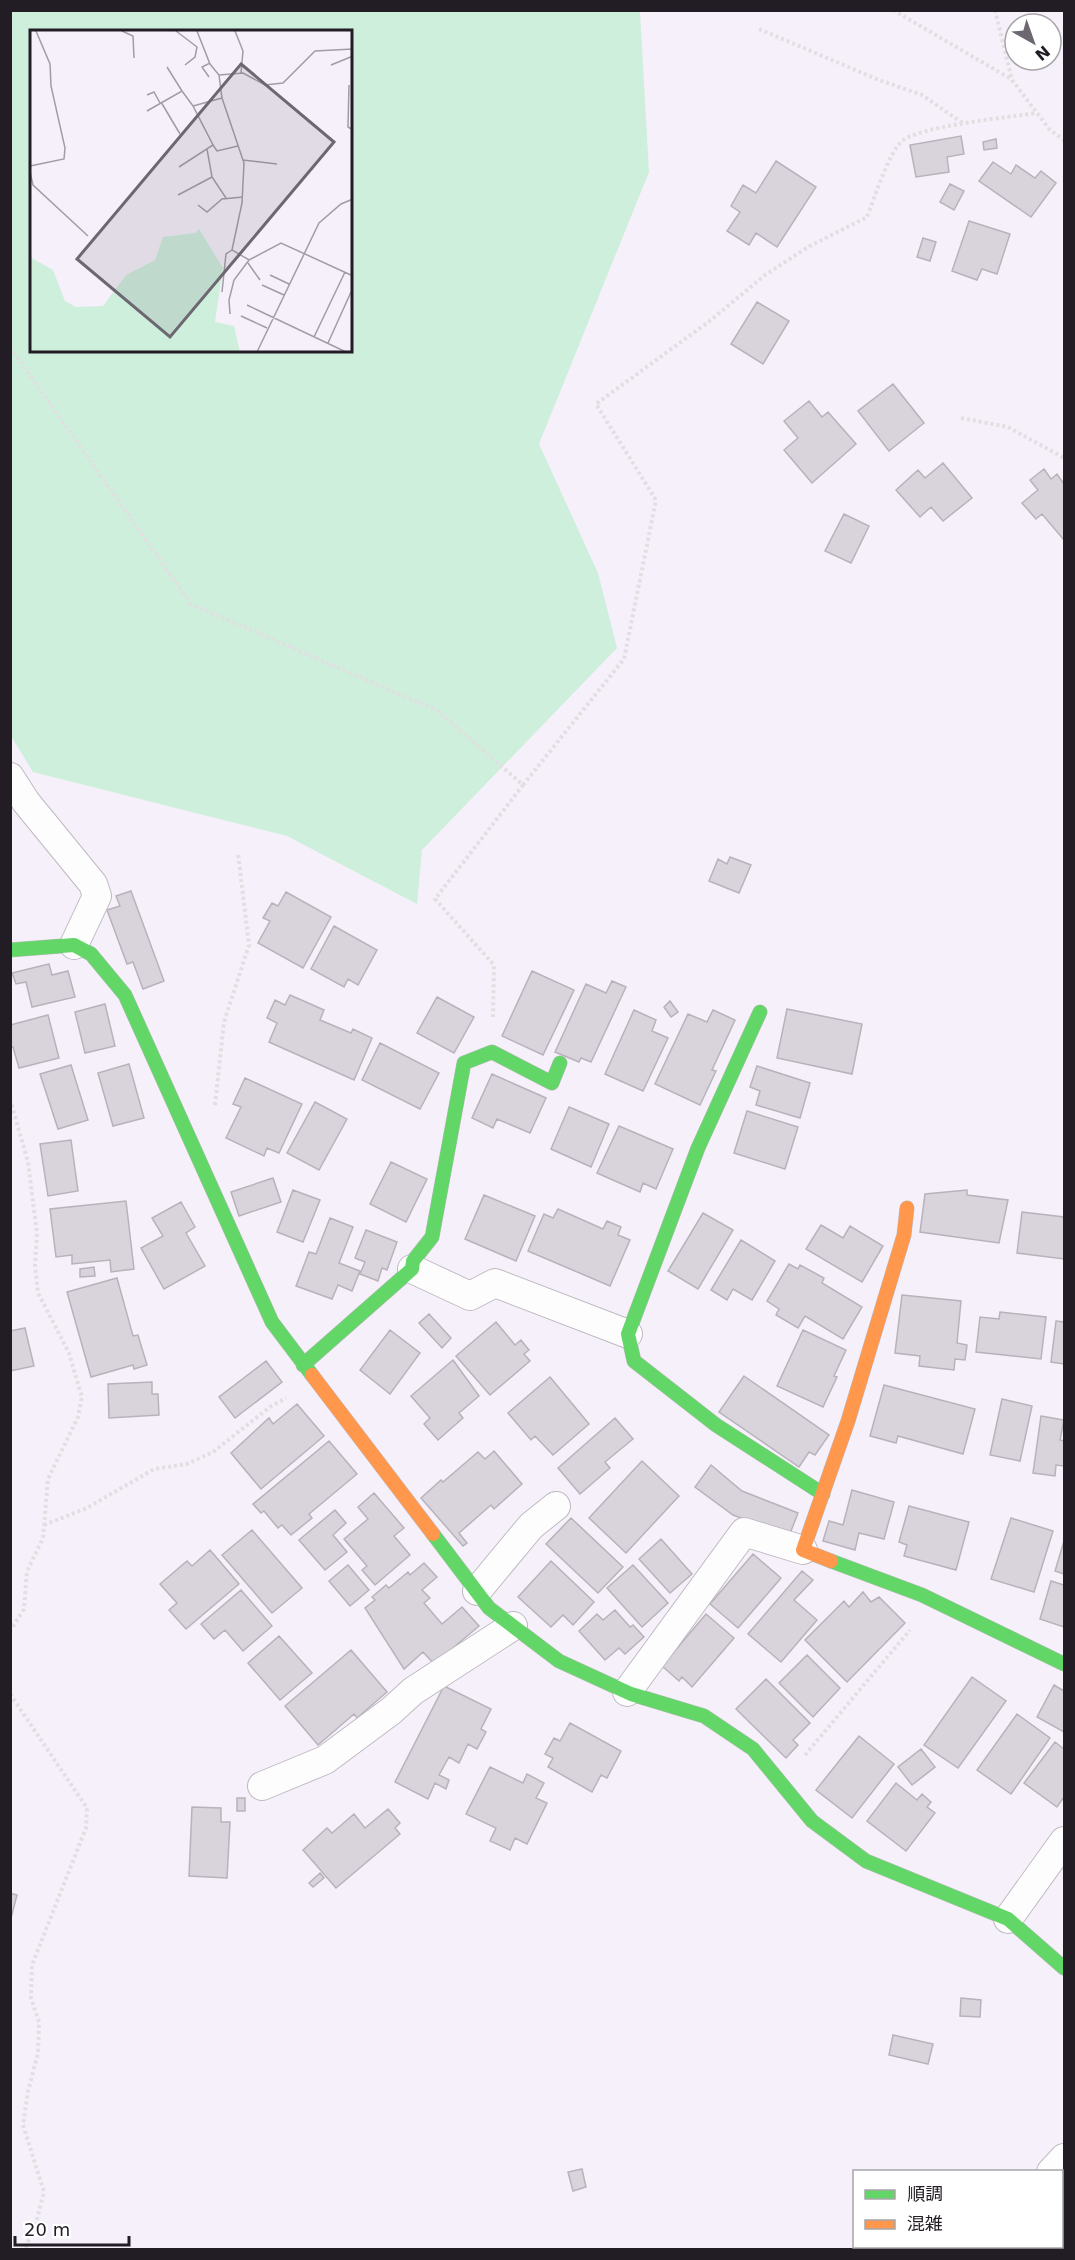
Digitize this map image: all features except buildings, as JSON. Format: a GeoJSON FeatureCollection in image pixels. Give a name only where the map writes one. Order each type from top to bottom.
{"type":"FeatureCollection","features":[{"type":"Feature","properties":{"kind":"street"},"geometry":{"type":"LineString","coordinates":[[10,777],[33,810],[93,884],[97,896],[74,945]]}},
{"type":"Feature","properties":{"kind":"street"},"geometry":{"type":"LineString","coordinates":[[10,950],[74,945],[91,954],[125,994],[272,1323],[489,1608],[559,1661],[627,1692],[704,1716],[753,1749],[812,1821],[866,1861],[1008,1919],[1065,1968]]}},
{"type":"Feature","properties":{"kind":"street"},"geometry":{"type":"LineString","coordinates":[[759,1012],[698,1148],[628,1334],[634,1361],[716,1425],[823,1494]]}},
{"type":"Feature","properties":{"kind":"street"},"geometry":{"type":"LineString","coordinates":[[303,1365],[412,1269],[413,1261],[432,1237],[464,1063],[492,1052],[552,1083],[560,1063]]}},
{"type":"Feature","properties":{"kind":"street"},"geometry":{"type":"LineString","coordinates":[[803,1550],[848,1421],[904,1235],[907,1208]]}},
{"type":"Feature","properties":{"kind":"street"},"geometry":{"type":"LineString","coordinates":[[412,1269],[470,1296],[495,1283],[628,1334]]}},
{"type":"Feature","properties":{"kind":"street"},"geometry":{"type":"LineString","coordinates":[[477,1591],[531,1526],[556,1506]]}},
{"type":"Feature","properties":{"kind":"street"},"geometry":{"type":"LineString","coordinates":[[627,1692],[744,1532],[803,1550],[935,1601],[1065,1664]]}},
{"type":"Feature","properties":{"kind":"street"},"geometry":{"type":"LineString","coordinates":[[262,1786],[325,1760],[391,1712],[413,1691],[464,1660],[513,1626]]}},
{"type":"Feature","properties":{"kind":"street"},"geometry":{"type":"LineString","coordinates":[[1008,1919],[1065,1841]]}},
{"type":"Feature","properties":{"kind":"street"},"geometry":{"type":"LineString","coordinates":[[1053,2170],[1065,2158]]}},
{"type":"Feature","properties":{"kind":"street"},"geometry":{"type":"LineString","coordinates":[[899,2250],[922,2248]]}},
{"type":"Feature","properties":{"kind":"path"},"geometry":{"type":"LineString","coordinates":[[893,10],[1012,80],[1050,130],[1065,140]]}},
{"type":"Feature","properties":{"kind":"path"},"geometry":{"type":"LineString","coordinates":[[995,10],[1012,80]]}},
{"type":"Feature","properties":{"kind":"path"},"geometry":{"type":"LineString","coordinates":[[759,29],[879,80],[922,95],[964,124]]}},
{"type":"Feature","properties":{"kind":"path"},"geometry":{"type":"LineString","coordinates":[[492,1052],[494,965],[435,899],[624,659],[656,500],[596,404],[711,320],[765,275],[807,247],[867,217],[892,156],[902,141],[926,130],[1037,113]]}},
{"type":"Feature","properties":{"kind":"path"},"geometry":{"type":"LineString","coordinates":[[10,347],[191,604],[438,711],[523,785]]}},
{"type":"Feature","properties":{"kind":"path"},"geometry":{"type":"LineString","coordinates":[[961,418],[1008,427],[1065,458]]}},
{"type":"Feature","properties":{"kind":"path"},"geometry":{"type":"LineString","coordinates":[[194,1151],[212,1138],[224,1022],[249,945],[238,853]]}},
{"type":"Feature","properties":{"kind":"path"},"geometry":{"type":"LineString","coordinates":[[10,1099],[28,1162],[37,1233],[35,1265],[38,1293],[69,1353],[82,1396],[78,1417],[48,1479],[44,1538],[27,1571],[24,1609],[10,1631]]}},
{"type":"Feature","properties":{"kind":"path"},"geometry":{"type":"LineString","coordinates":[[44,1525],[87,1508],[154,1469],[187,1464],[213,1452],[270,1407],[315,1381]]}},
{"type":"Feature","properties":{"kind":"path"},"geometry":{"type":"LineString","coordinates":[[781,1784],[935,1601]]}},
{"type":"Feature","properties":{"kind":"path"},"geometry":{"type":"LineString","coordinates":[[10,1694],[87,1808],[86,1828],[32,1965],[31,1998],[39,2022],[38,2053],[28,2091],[23,2125],[44,2192],[35,2227],[24,2250]]}},
{"type":"Feature","properties":{"kind":"green space"},"geometry":{"type":"Polygon","coordinates":[[[11,10],[640,11],[649,172],[539,444],[598,573],[617,648],[422,850],[417,904],[287,836],[33,772],[11,736],[11,10]]]}},
{"type":"Feature","properties":{"kind":"traffic: fast"},"geometry":{"type":"LineString","coordinates":[[10,950],[74,945],[91,954],[125,995],[272,1322],[312,1375]]}},
{"type":"Feature","properties":{"kind":"traffic: fast"},"geometry":{"type":"LineString","coordinates":[[760,1012],[698,1148],[628,1334],[634,1361],[716,1425],[823,1494]]}},
{"type":"Feature","properties":{"kind":"traffic: fast"},"geometry":{"type":"LineString","coordinates":[[303,1365],[412,1269],[413,1261],[432,1237],[464,1063],[492,1052],[552,1083],[560,1063]]}},
{"type":"Feature","properties":{"kind":"traffic: fast"},"geometry":{"type":"LineString","coordinates":[[433,1534],[489,1608],[559,1661],[631,1694],[704,1716],[753,1749],[812,1821],[866,1861],[1008,1919],[1064,1968]]}},
{"type":"Feature","properties":{"kind":"traffic: fast"},"geometry":{"type":"LineString","coordinates":[[831,1561],[922,1595],[1064,1664]]}},
{"type":"Feature","properties":{"kind":"traffic: slow"},"geometry":{"type":"LineString","coordinates":[[831,1561],[803,1550],[848,1421],[904,1235],[907,1208]]}},
{"type":"Feature","properties":{"kind":"traffic: slow"},"geometry":{"type":"LineString","coordinates":[[312,1375],[433,1534]]}}]}
